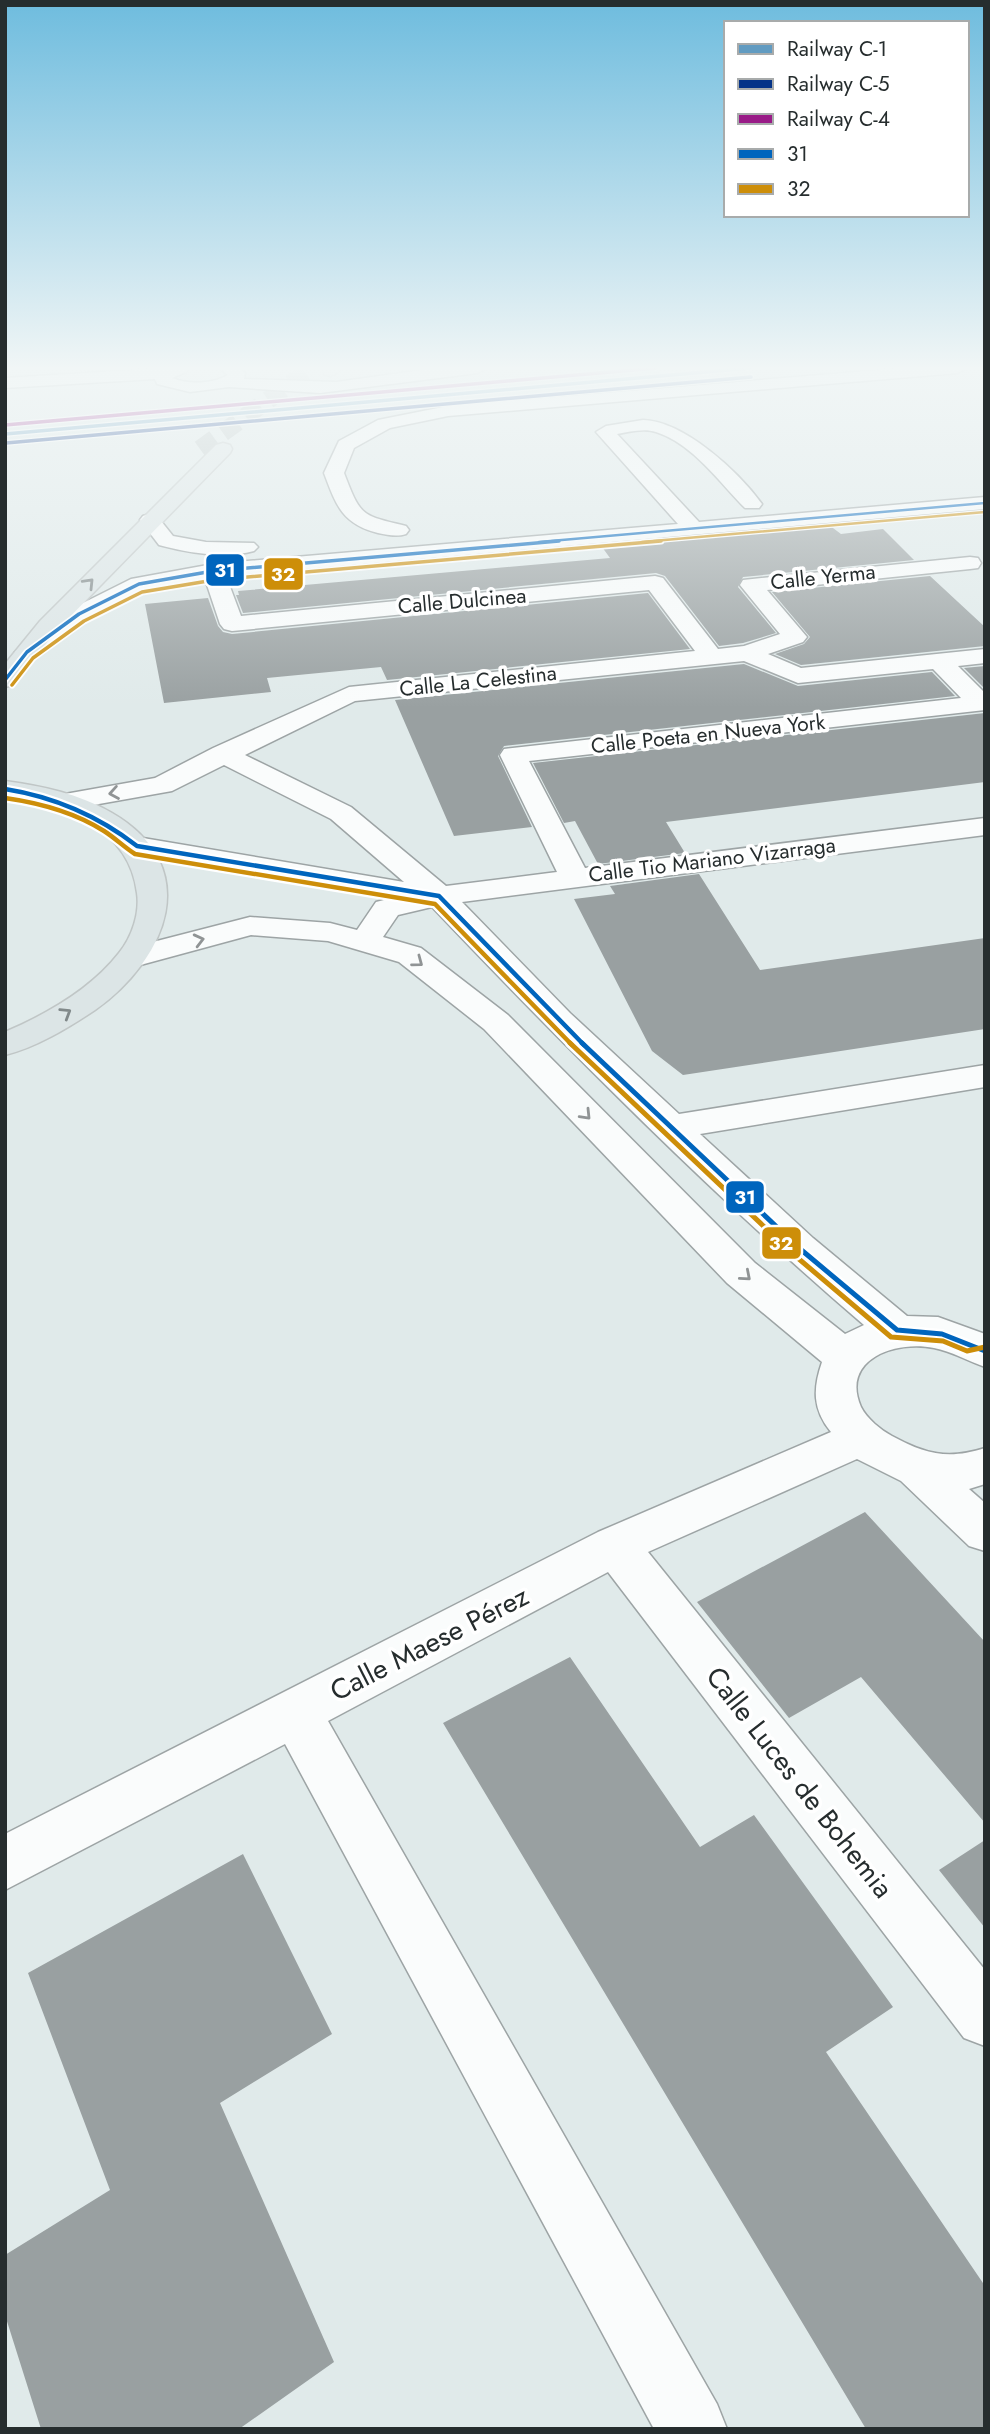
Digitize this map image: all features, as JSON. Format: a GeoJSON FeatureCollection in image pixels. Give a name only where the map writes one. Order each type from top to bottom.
{"type":"FeatureCollection","features":[{"type":"Feature","properties":{"kind":"main road"},"geometry":{"type":"LineString","coordinates":[[5,680],[145,505],[168,482]]}},
{"type":"Feature","properties":{"kind":"main road"},"geometry":{"type":"LineString","coordinates":[[145,505],[178,482]]}},
{"type":"Feature","properties":{"kind":"main road"},"geometry":{"type":"LineString","coordinates":[[5,789],[65,802],[107,820],[131,840],[154,878],[153,916],[132,957],[94,996],[36,1032],[5,1045]]}},
{"type":"Feature","properties":{"kind":"street"},"geometry":{"type":"LineString","coordinates":[[337,482],[348,509],[371,527],[399,530]]}},
{"type":"Feature","properties":{"kind":"street"},"geometry":{"type":"LineString","coordinates":[[651,482],[694,529]]}},
{"type":"Feature","properties":{"kind":"street"},"geometry":{"type":"LineString","coordinates":[[728,482],[752,504]]}},
{"type":"Feature","properties":{"kind":"street"},"geometry":{"type":"LineString","coordinates":[[203,573],[166,569],[160,563],[162,558],[177,552],[206,548],[374,538],[985,484]]}},
{"type":"Feature","properties":{"kind":"street"},"geometry":{"type":"LineString","coordinates":[[884,492],[977,569]]}},
{"type":"Feature","properties":{"kind":"street"},"geometry":{"type":"LineString","coordinates":[[27,652],[79,614],[139,584],[203,573],[985,503]]}},
{"type":"Feature","properties":{"kind":"street"},"geometry":{"type":"LineString","coordinates":[[145,505],[166,541],[206,548]]}},
{"type":"Feature","properties":{"kind":"street","name":"Calle Yerma"},"geometry":{"type":"LineString","coordinates":[[747,653],[795,637],[751,584],[977,569]]}},
{"type":"Feature","properties":{"kind":"street","name":"Calle Dulcinea"},"geometry":{"type":"LineString","coordinates":[[203,573],[232,624],[655,583],[712,657]]}},
{"type":"Feature","properties":{"kind":"street"},"geometry":{"type":"LineString","coordinates":[[747,653],[798,676],[985,656]]}},
{"type":"Feature","properties":{"kind":"street","name":"Calle La Celestina"},"geometry":{"type":"LineString","coordinates":[[162,785],[349,694],[747,653]]}},
{"type":"Feature","properties":{"kind":"street","name":"Calle Poeta en Nueva York"},"geometry":{"type":"LineString","coordinates":[[575,878],[513,755],[981,703],[939,661]]}},
{"type":"Feature","properties":{"kind":"street"},"geometry":{"type":"LineString","coordinates":[[222,754],[341,813],[439,896],[558,1020],[799,1248],[897,1330]]}},
{"type":"Feature","properties":{"kind":"street"},"geometry":{"type":"LineString","coordinates":[[162,785],[131,840],[439,896]]}},
{"type":"Feature","properties":{"kind":"street"},"geometry":{"type":"LineString","coordinates":[[65,802],[162,785]]}},
{"type":"Feature","properties":{"kind":"street","name":"Calle Tio Mariano Vizarraga"},"geometry":{"type":"LineString","coordinates":[[439,896],[985,826]]}},
{"type":"Feature","properties":{"kind":"street"},"geometry":{"type":"LineString","coordinates":[[365,941],[387,908],[439,896]]}},
{"type":"Feature","properties":{"kind":"street"},"geometry":{"type":"LineString","coordinates":[[132,957],[250,926],[330,932],[410,955],[496,1022],[741,1273],[845,1357]]}},
{"type":"Feature","properties":{"kind":"street"},"geometry":{"type":"LineString","coordinates":[[672,1127],[985,1076]]}},
{"type":"Feature","properties":{"kind":"street"},"geometry":{"type":"LineString","coordinates":[[979,1344],[933,1331],[897,1330],[867,1339],[845,1357],[835,1376],[835,1397],[844,1419],[861,1439],[886,1457],[917,1469],[949,1473],[985,1466]]}},
{"type":"Feature","properties":{"kind":"street","name":"Calle Maese Pérez"},"geometry":{"type":"LineString","coordinates":[[5,1863],[615,1546],[861,1439]]}},
{"type":"Feature","properties":{"kind":"street"},"geometry":{"type":"LineString","coordinates":[[917,1469],[985,1532]]}},
{"type":"Feature","properties":{"kind":"street","name":"Calle Luces de Bohemia"},"geometry":{"type":"LineString","coordinates":[[615,1546],[985,2017]]}},
{"type":"Feature","properties":{"kind":"street"},"geometry":{"type":"LineString","coordinates":[[295,1712],[692,2429]]}},
{"type":"Feature","properties":{"kind":"building"},"geometry":{"type":"Polygon","coordinates":[[[829,525],[841,534],[883,529],[914,560],[743,577],[738,587],[776,633],[743,643],[719,646],[665,576],[656,573],[243,613],[236,595],[239,595],[238,591],[610,558],[602,547],[829,525]]]}},
{"type":"Feature","properties":{"kind":"building"},"geometry":{"type":"Polygon","coordinates":[[[930,576],[985,627],[985,646],[801,665],[775,654],[804,644],[810,637],[772,592],[930,576]]]}},
{"type":"Feature","properties":{"kind":"building"},"geometry":{"type":"Polygon","coordinates":[[[648,593],[690,649],[387,680],[381,667],[267,678],[271,692],[164,703],[145,604],[208,598],[218,626],[223,632],[232,634],[648,593]]]}},
{"type":"Feature","properties":{"kind":"building"},"geometry":{"type":"Polygon","coordinates":[[[744,664],[798,686],[932,672],[955,696],[504,746],[498,756],[532,827],[454,836],[395,700],[744,664]]]}},
{"type":"Feature","properties":{"kind":"building"},"geometry":{"type":"Polygon","coordinates":[[[985,666],[985,689],[964,668],[985,666]]]}},
{"type":"Feature","properties":{"kind":"building"},"geometry":{"type":"Polygon","coordinates":[[[985,713],[985,782],[666,822],[685,853],[598,864],[575,821],[564,823],[533,763],[985,713]]]}},
{"type":"Feature","properties":{"kind":"building"},"geometry":{"type":"Polygon","coordinates":[[[699,874],[760,970],[985,938],[985,1029],[683,1075],[652,1051],[574,899],[615,894],[610,886],[699,874]]]}},
{"type":"Feature","properties":{"kind":"building"},"geometry":{"type":"Polygon","coordinates":[[[865,1512],[985,1642],[985,1823],[861,1677],[789,1718],[697,1602],[865,1512]]]}},
{"type":"Feature","properties":{"kind":"building"},"geometry":{"type":"Polygon","coordinates":[[[570,1657],[700,1847],[754,1815],[893,2007],[826,2052],[985,2286],[985,2429],[866,2429],[443,1723],[570,1657]]]}},
{"type":"Feature","properties":{"kind":"building"},"geometry":{"type":"Polygon","coordinates":[[[985,1840],[985,1928],[939,1870],[985,1840]]]}},
{"type":"Feature","properties":{"kind":"building"},"geometry":{"type":"Polygon","coordinates":[[[243,1854],[332,2034],[220,2103],[334,2362],[239,2429],[41,2429],[5,2315],[5,2255],[110,2190],[28,1973],[243,1854]]]}},
{"type":"Feature","properties":{"kind":"transit line","name":"31"},"geometry":{"type":"LineString","coordinates":[[5,680],[27,652],[79,614],[139,584],[213,571],[985,503]]}},
{"type":"Feature","properties":{"kind":"transit line","name":"32"},"geometry":{"type":"LineString","coordinates":[[12,685],[33,658],[84,621],[142,592],[214,580],[985,512]]}},
{"type":"Feature","properties":{"kind":"transit line","name":"31"},"geometry":{"type":"LineString","coordinates":[[5,789],[42,796],[76,808],[107,824],[137,846],[439,896],[558,1020],[799,1248],[897,1330],[942,1334],[985,1351]]}},
{"type":"Feature","properties":{"kind":"transit line","name":"32"},"geometry":{"type":"LineString","coordinates":[[5,798],[44,805],[81,818],[135,854],[435,904],[552,1026],[793,1254],[891,1337],[943,1341],[967,1351],[985,1347]]}}]}
